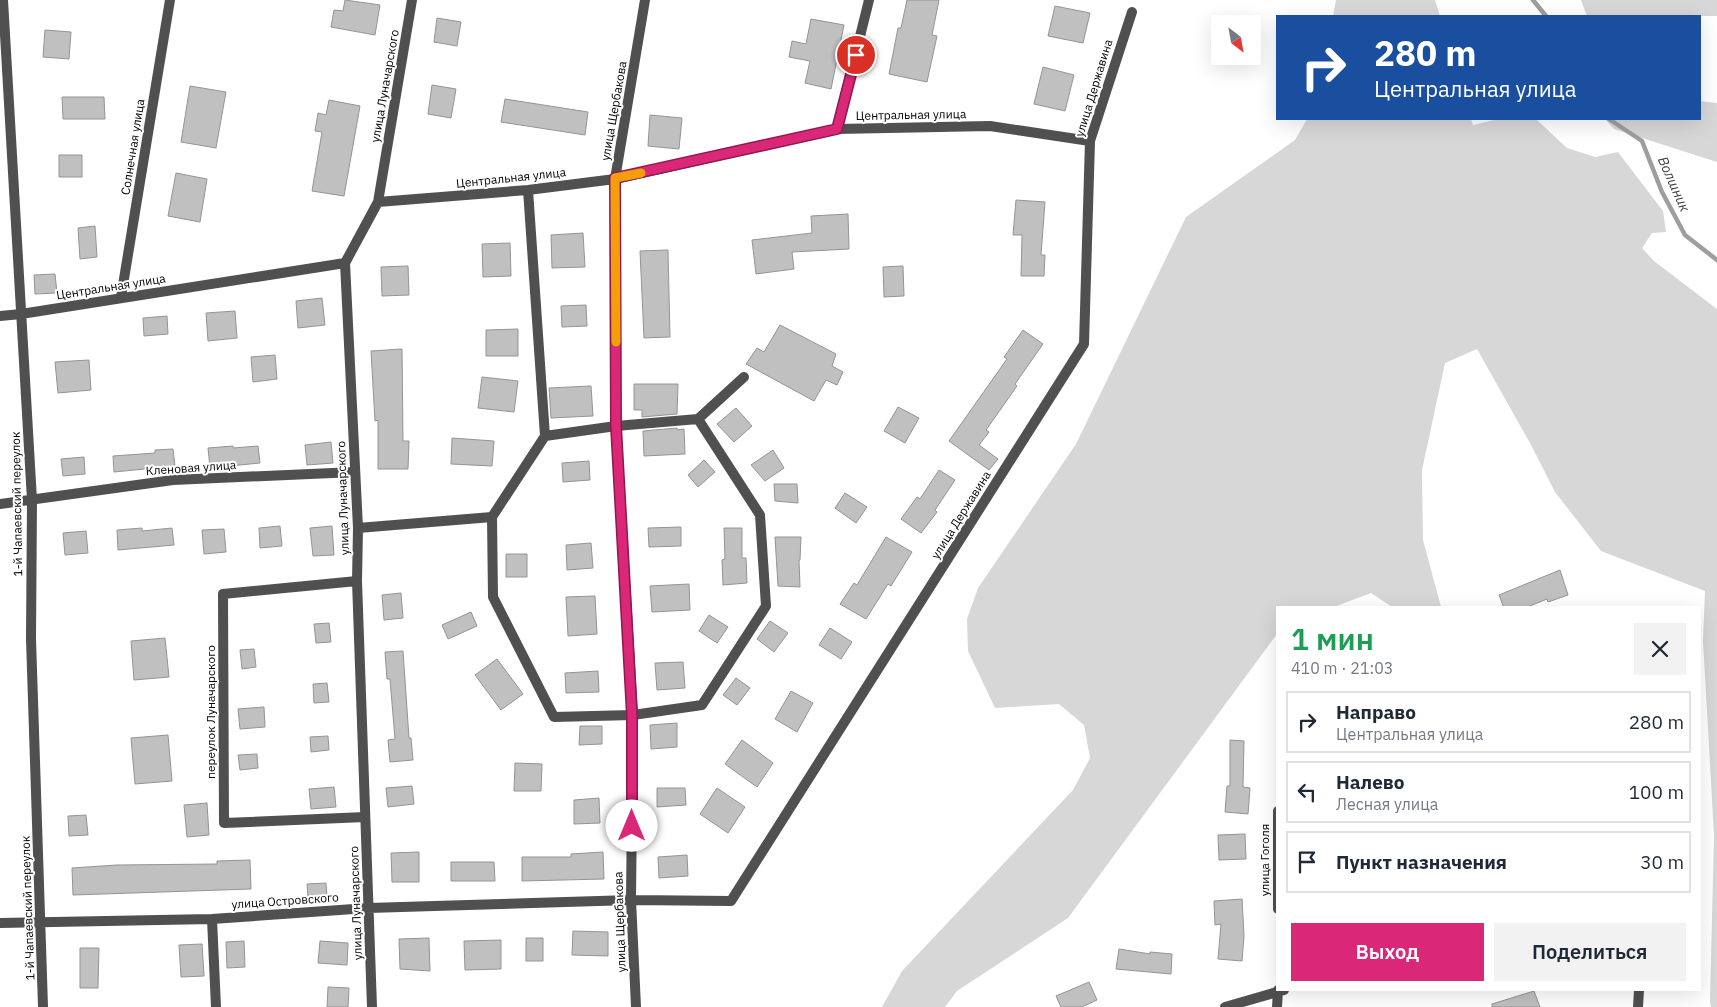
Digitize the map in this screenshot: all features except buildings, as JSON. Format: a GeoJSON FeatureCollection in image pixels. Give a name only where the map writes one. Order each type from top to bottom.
{"type":"FeatureCollection","features":[{"type":"Feature","properties":{"kind":"street","name":"1-й Чапаевский переулок"},"geometry":{"type":"LineString","coordinates":[[3,0],[32,500],[31,639],[42,922],[43,1007]]}},
{"type":"Feature","properties":{"kind":"street","name":"Солнечная улица"},"geometry":{"type":"LineString","coordinates":[[121,297],[170,0]]}},
{"type":"Feature","properties":{"kind":"street","name":"улица Луначарского"},"geometry":{"type":"LineString","coordinates":[[372,1007],[357,581],[358,528],[345,263],[378,202],[412,0]]}},
{"type":"Feature","properties":{"kind":"street","name":"улица Щербакова"},"geometry":{"type":"LineString","coordinates":[[636,1007],[631,900],[632,715],[616,426],[615,178],[645,0]]}},
{"type":"Feature","properties":{"kind":"street"},"geometry":{"type":"LineString","coordinates":[[837,129],[870,0]]}},
{"type":"Feature","properties":{"kind":"street","name":"улица Державина"},"geometry":{"type":"LineString","coordinates":[[631,900],[731,902],[1084,344],[1090,142],[1132,12]]}},
{"type":"Feature","properties":{"kind":"street","name":"Центральная улица"},"geometry":{"type":"LineString","coordinates":[[378,202],[528,190],[615,178],[837,129],[990,126],[1090,142]]}},
{"type":"Feature","properties":{"kind":"street"},"geometry":{"type":"LineString","coordinates":[[528,190],[545,436],[492,517],[493,597],[554,717],[632,715],[702,706],[766,606],[760,516],[698,419]]}},
{"type":"Feature","properties":{"kind":"street","name":"Центральная улица"},"geometry":{"type":"LineString","coordinates":[[0,316],[345,263]]}},
{"type":"Feature","properties":{"kind":"street"},"geometry":{"type":"LineString","coordinates":[[545,436],[616,426],[698,419],[744,378]]}},
{"type":"Feature","properties":{"kind":"street","name":"Кленовая улица"},"geometry":{"type":"LineString","coordinates":[[0,504],[173,480],[355,472]]}},
{"type":"Feature","properties":{"kind":"street"},"geometry":{"type":"LineString","coordinates":[[358,528],[492,517]]}},
{"type":"Feature","properties":{"kind":"street","name":"переулок Луначарского"},"geometry":{"type":"LineString","coordinates":[[357,581],[223,594],[224,823],[365,817]]}},
{"type":"Feature","properties":{"kind":"street","name":"улица Островского"},"geometry":{"type":"LineString","coordinates":[[0,923],[212,919],[368,908],[631,900]]}},
{"type":"Feature","properties":{"kind":"street"},"geometry":{"type":"LineString","coordinates":[[212,919],[216,1007]]}},
{"type":"Feature","properties":{"kind":"street"},"geometry":{"type":"LineString","coordinates":[[1225,1007],[1280,991],[1277,1007]]}},
{"type":"Feature","properties":{"kind":"street"},"geometry":{"type":"LineString","coordinates":[[1638,1007],[1639,991]]}},
{"type":"Feature","properties":{"kind":"shaded area"},"geometry":{"type":"Polygon","coordinates":[[[1336,0],[1435,0],[1440,15],[1333,15],[1336,0]]]}},
{"type":"Feature","properties":{"kind":"shaded area"},"geometry":{"type":"Polygon","coordinates":[[[1581,0],[1717,0],[1717,16],[1587,15],[1581,0]]]}},
{"type":"Feature","properties":{"kind":"shaded area"},"geometry":{"type":"Polygon","coordinates":[[[1701,101],[1717,103],[1717,162],[1614,129],[1606,120],[1701,120],[1701,101]]]}},
{"type":"Feature","properties":{"kind":"shaded area"},"geometry":{"type":"Polygon","coordinates":[[[1306,120],[1471,120],[1473,125],[1494,120],[1537,120],[1567,148],[1595,157],[1618,152],[1663,211],[1666,232],[1652,233],[1642,248],[1654,261],[1717,309],[1717,1007],[1711,1007],[1710,1001],[1714,835],[1703,641],[1705,591],[1601,551],[1555,492],[1530,443],[1477,349],[1445,363],[1422,470],[1423,540],[1441,606],[1390,606],[1371,593],[1337,606],[1276,606],[1276,635],[1068,918],[957,991],[945,1007],[882,1007],[902,971],[1073,790],[1090,758],[1084,725],[1059,704],[995,708],[968,651],[967,619],[978,588],[1076,444],[1186,217],[1295,140],[1306,120]]]}},
{"type":"Feature","properties":{"kind":"waterway","name":"Волшник"},"geometry":{"type":"LineString","coordinates":[[1533,0],[1545,15]]}},
{"type":"Feature","properties":{"kind":"waterway","name":"Волшник"},"geometry":{"type":"LineString","coordinates":[[1610,120],[1642,141],[1662,192],[1685,235],[1717,260]]}},
{"type":"Feature","properties":{"kind":"slow traffic"},"geometry":{"type":"LineString","coordinates":[[616,342],[615,178],[641,173]]}},
{"type":"Feature","properties":{"kind":"route"},"geometry":{"type":"LineString","coordinates":[[632,826],[632,715],[616,426],[615,178],[837,129],[856,55]]}}]}
